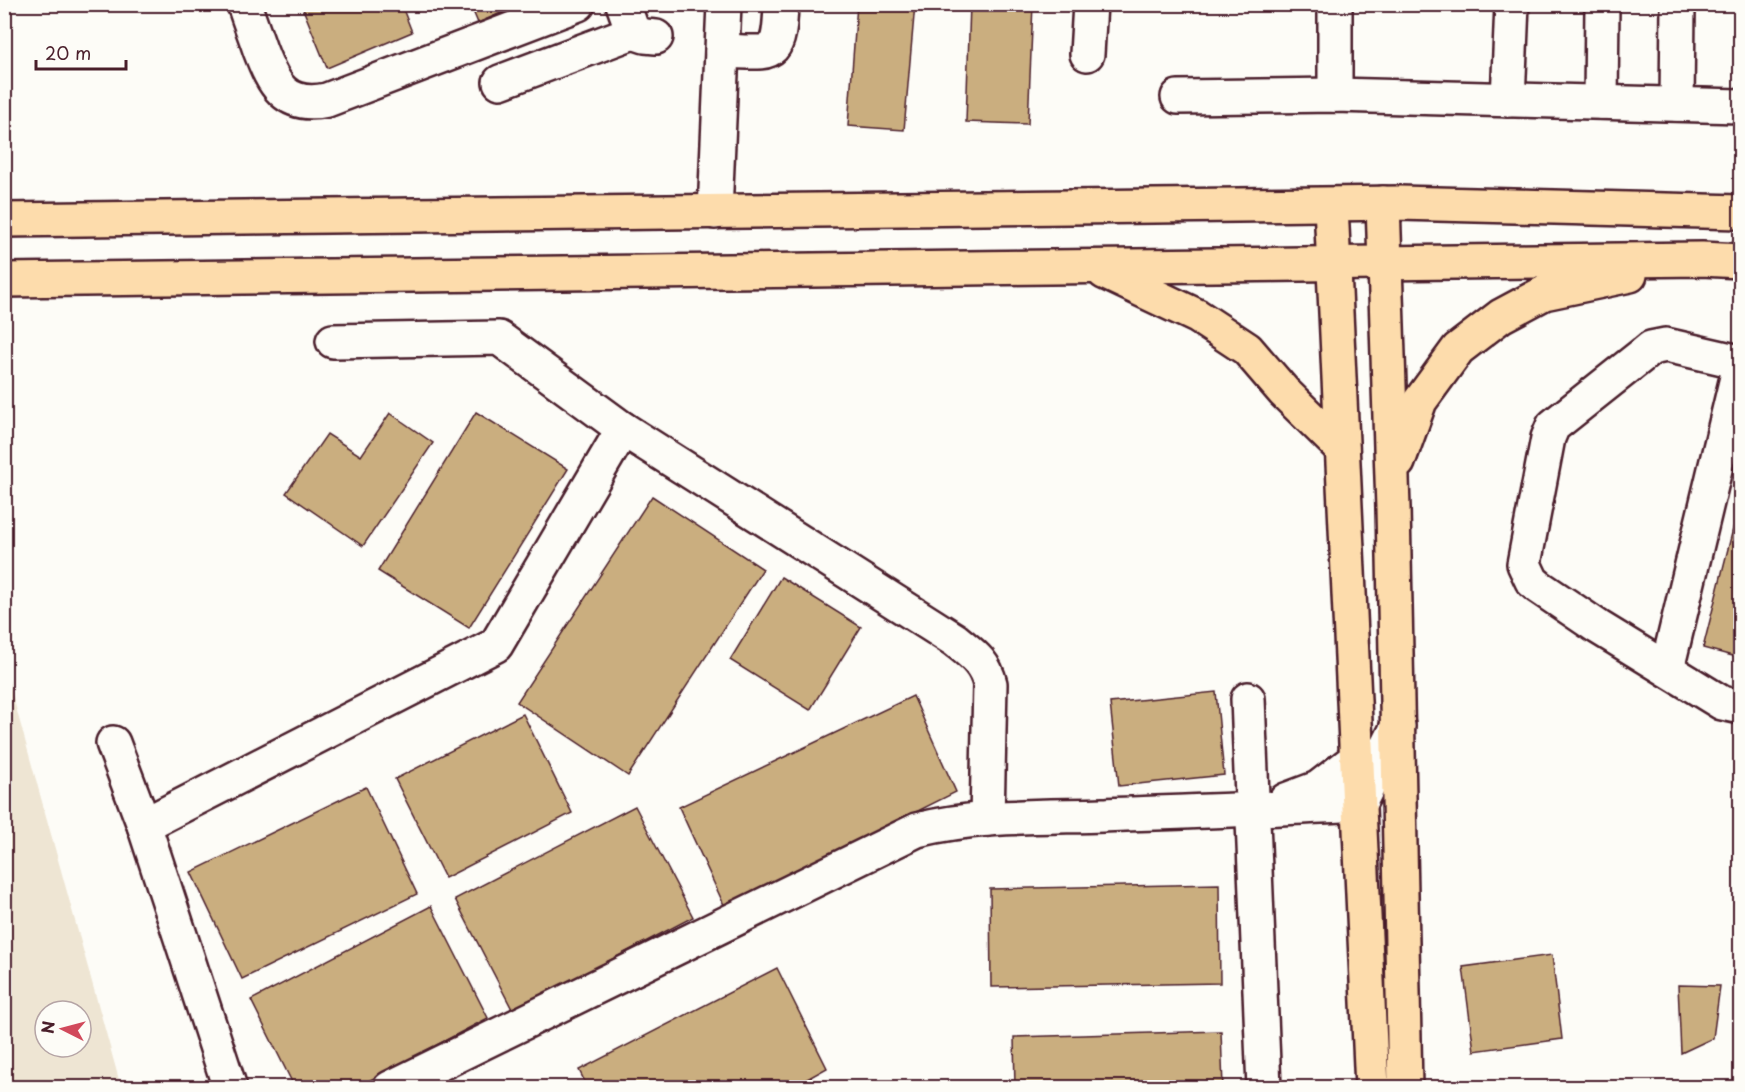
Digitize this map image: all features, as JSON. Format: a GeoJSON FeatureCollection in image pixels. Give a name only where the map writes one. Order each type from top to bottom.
{"type":"FeatureCollection","features":[{"type":"Feature","properties":{"kind":"main road"},"geometry":{"type":"LineString","coordinates":[[4,220],[1383,203],[1740,212]]}},
{"type":"Feature","properties":{"kind":"main road"},"geometry":{"type":"LineString","coordinates":[[1383,203],[1393,508],[1405,1088]]}},
{"type":"Feature","properties":{"kind":"main road"},"geometry":{"type":"LineString","coordinates":[[1331,205],[1372,1088]]}},
{"type":"Feature","properties":{"kind":"main road"},"geometry":{"type":"LineString","coordinates":[[1393,508],[1397,465],[1420,401],[1458,349],[1501,316],[1544,293],[1702,259]]}},
{"type":"Feature","properties":{"kind":"main road"},"geometry":{"type":"LineString","coordinates":[[4,280],[1702,259],[1740,261]]}},
{"type":"Feature","properties":{"kind":"main road"},"geometry":{"type":"LineString","coordinates":[[1096,268],[1197,316],[1247,349],[1284,392],[1342,449]]}},
{"type":"Feature","properties":{"kind":"street"},"geometry":{"type":"LineString","coordinates":[[244,4],[276,86],[286,95],[299,101],[313,103],[338,96],[578,4]]}},
{"type":"Feature","properties":{"kind":"street"},"geometry":{"type":"LineString","coordinates":[[715,212],[724,4]]}},
{"type":"Feature","properties":{"kind":"street"},"geometry":{"type":"LineString","coordinates":[[722,51],[760,52],[770,50],[777,45],[782,4]]}},
{"type":"Feature","properties":{"kind":"street"},"geometry":{"type":"LineString","coordinates":[[1086,54],[1090,4]]}},
{"type":"Feature","properties":{"kind":"street"},"geometry":{"type":"LineString","coordinates":[[1335,4],[1335,95]]}},
{"type":"Feature","properties":{"kind":"street"},"geometry":{"type":"LineString","coordinates":[[1508,100],[1512,4]]}},
{"type":"Feature","properties":{"kind":"street"},"geometry":{"type":"LineString","coordinates":[[1601,102],[1602,4]]}},
{"type":"Feature","properties":{"kind":"street"},"geometry":{"type":"LineString","coordinates":[[1677,104],[1678,4]]}},
{"type":"Feature","properties":{"kind":"street"},"geometry":{"type":"LineString","coordinates":[[500,82],[637,24]]}},
{"type":"Feature","properties":{"kind":"street"},"geometry":{"type":"LineString","coordinates":[[1178,97],[1335,95],[1740,105]]}},
{"type":"Feature","properties":{"kind":"street"},"geometry":{"type":"LineString","coordinates":[[333,341],[499,338],[623,429],[955,640],[975,656],[987,670],[990,684],[987,819]]}},
{"type":"Feature","properties":{"kind":"street"},"geometry":{"type":"LineString","coordinates":[[1667,669],[1740,364],[1674,345],[1659,345],[1651,348],[1553,426],[1548,438],[1524,564],[1532,581],[1539,587],[1598,627],[1722,703],[1740,707]]}},
{"type":"Feature","properties":{"kind":"street"},"geometry":{"type":"LineString","coordinates":[[144,825],[496,645],[623,429]]}},
{"type":"Feature","properties":{"kind":"street"},"geometry":{"type":"LineString","coordinates":[[1248,699],[1264,1088]]}},
{"type":"Feature","properties":{"kind":"street"},"geometry":{"type":"LineString","coordinates":[[390,1088],[917,830],[987,819],[1359,804],[1398,726]]}},
{"type":"Feature","properties":{"kind":"street"},"geometry":{"type":"LineString","coordinates":[[113,743],[144,825],[230,1088]]}},
{"type":"Feature","properties":{"kind":"street"},"geometry":{"type":"LineString","coordinates":[[1252,810],[1318,788],[1357,758]]}},
{"type":"Feature","properties":{"kind":"shaded area"},"geometry":{"type":"Polygon","coordinates":[[[5,668],[121,1087],[5,1087],[5,668]]]}},
{"type":"Feature","properties":{"kind":"building"},"geometry":{"type":"Polygon","coordinates":[[[301,4],[401,4],[412,32],[327,68],[301,4]]]}},
{"type":"Feature","properties":{"kind":"building"},"geometry":{"type":"Polygon","coordinates":[[[470,4],[521,4],[478,23],[470,4]]]}},
{"type":"Feature","properties":{"kind":"building"},"geometry":{"type":"Polygon","coordinates":[[[857,4],[915,4],[904,130],[848,126],[857,4]]]}},
{"type":"Feature","properties":{"kind":"building"},"geometry":{"type":"Polygon","coordinates":[[[970,4],[1033,4],[1028,124],[966,122],[970,4]]]}},
{"type":"Feature","properties":{"kind":"building"},"geometry":{"type":"Polygon","coordinates":[[[476,412],[568,469],[469,628],[378,571],[476,412]]]}},
{"type":"Feature","properties":{"kind":"building"},"geometry":{"type":"Polygon","coordinates":[[[390,413],[433,443],[363,546],[286,493],[327,434],[361,456],[390,413]]]}},
{"type":"Feature","properties":{"kind":"building"},"geometry":{"type":"Polygon","coordinates":[[[652,496],[763,569],[628,776],[517,702],[652,496]]]}},
{"type":"Feature","properties":{"kind":"building"},"geometry":{"type":"Polygon","coordinates":[[[1740,501],[1740,658],[1703,648],[1740,501]]]}},
{"type":"Feature","properties":{"kind":"building"},"geometry":{"type":"Polygon","coordinates":[[[781,577],[861,627],[810,710],[730,660],[781,577]]]}},
{"type":"Feature","properties":{"kind":"building"},"geometry":{"type":"Polygon","coordinates":[[[1216,692],[1224,775],[1119,786],[1110,703],[1216,692]]]}},
{"type":"Feature","properties":{"kind":"building"},"geometry":{"type":"Polygon","coordinates":[[[913,696],[956,792],[725,907],[679,807],[913,696]]]}},
{"type":"Feature","properties":{"kind":"building"},"geometry":{"type":"Polygon","coordinates":[[[523,714],[572,813],[445,878],[395,779],[523,714]]]}},
{"type":"Feature","properties":{"kind":"building"},"geometry":{"type":"Polygon","coordinates":[[[366,787],[417,894],[242,979],[191,872],[366,787]]]}},
{"type":"Feature","properties":{"kind":"building"},"geometry":{"type":"Polygon","coordinates":[[[635,806],[693,917],[513,1011],[455,899],[635,806]]]}},
{"type":"Feature","properties":{"kind":"building"},"geometry":{"type":"Polygon","coordinates":[[[1219,884],[1220,983],[991,987],[990,889],[1219,884]]]}},
{"type":"Feature","properties":{"kind":"building"},"geometry":{"type":"Polygon","coordinates":[[[431,906],[488,1018],[355,1088],[295,1088],[251,1000],[431,906]]]}},
{"type":"Feature","properties":{"kind":"building"},"geometry":{"type":"Polygon","coordinates":[[[1552,955],[1562,1039],[1474,1051],[1463,967],[1552,955]]]}},
{"type":"Feature","properties":{"kind":"building"},"geometry":{"type":"Polygon","coordinates":[[[777,968],[827,1068],[791,1088],[588,1088],[579,1070],[777,968]]]}},
{"type":"Feature","properties":{"kind":"building"},"geometry":{"type":"Polygon","coordinates":[[[1678,985],[1720,986],[1713,1038],[1681,1053],[1678,985]]]}},
{"type":"Feature","properties":{"kind":"building"},"geometry":{"type":"Polygon","coordinates":[[[1740,986],[1740,1062],[1735,1062],[1740,986]]]}},
{"type":"Feature","properties":{"kind":"building"},"geometry":{"type":"Polygon","coordinates":[[[1221,1031],[1223,1088],[1015,1088],[1014,1037],[1221,1031]]]}}]}
